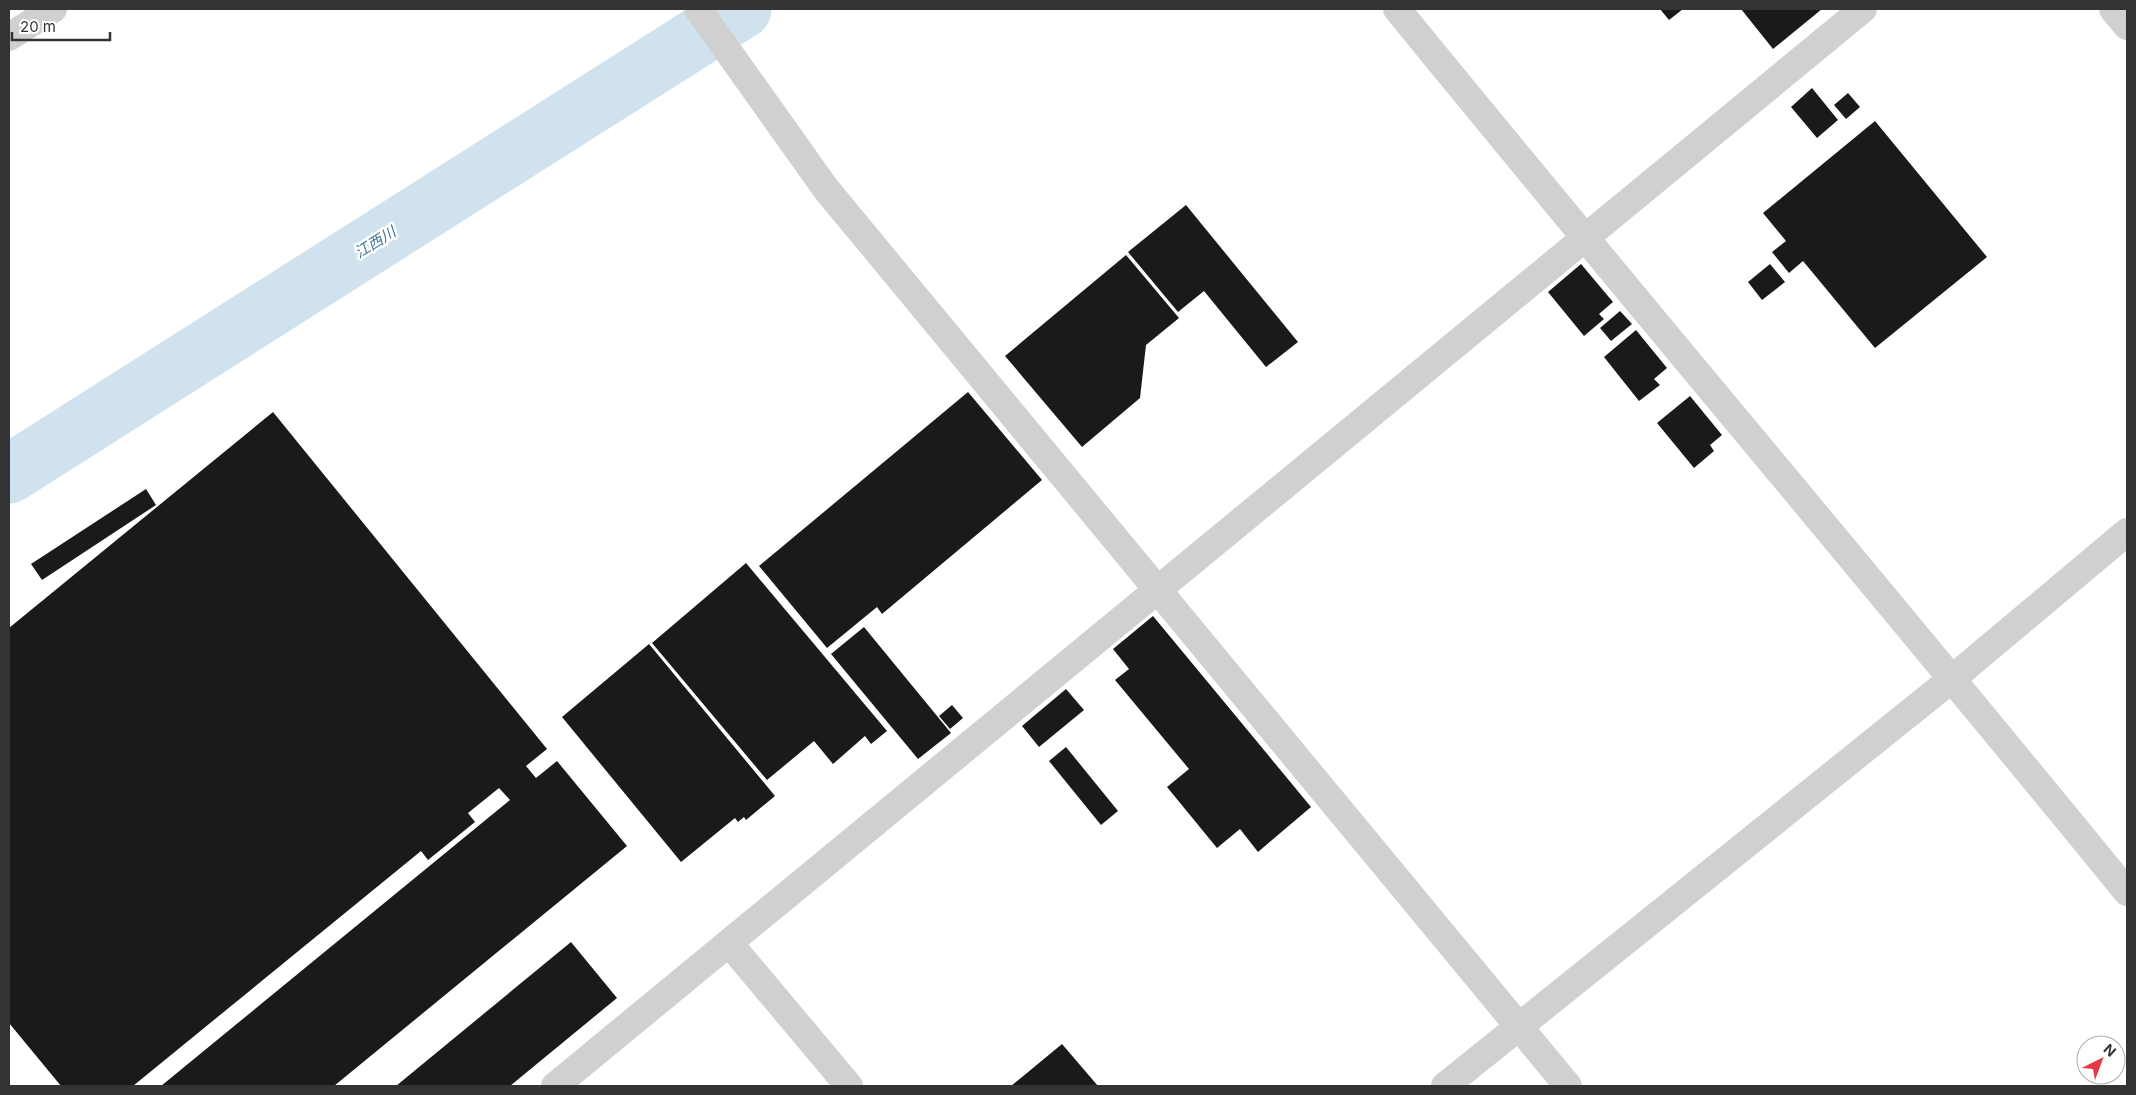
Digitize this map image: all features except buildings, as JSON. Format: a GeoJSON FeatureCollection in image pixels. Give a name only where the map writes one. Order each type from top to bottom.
{"type":"FeatureCollection","features":[{"type":"Feature","properties":{"kind":"street"},"geometry":{"type":"LineString","coordinates":[[9,37],[53,9]]}},
{"type":"Feature","properties":{"kind":"street"},"geometry":{"type":"LineString","coordinates":[[698,9],[826,189],[1159,589],[1568,1086]]}},
{"type":"Feature","properties":{"kind":"street"},"geometry":{"type":"LineString","coordinates":[[1398,9],[1585,239],[1953,678],[2127,892]]}},
{"type":"Feature","properties":{"kind":"street"},"geometry":{"type":"LineString","coordinates":[[555,1086],[1863,9]]}},
{"type":"Feature","properties":{"kind":"street"},"geometry":{"type":"LineString","coordinates":[[2112,9],[2127,26]]}},
{"type":"Feature","properties":{"kind":"street"},"geometry":{"type":"LineString","coordinates":[[1445,1086],[1953,678],[2127,532]]}},
{"type":"Feature","properties":{"kind":"street"},"geometry":{"type":"LineString","coordinates":[[729,943],[849,1086]]}},
{"type":"Feature","properties":{"kind":"waterway","name":"江西川"},"geometry":{"type":"LineString","coordinates":[[9,474],[742,9]]}}]}
